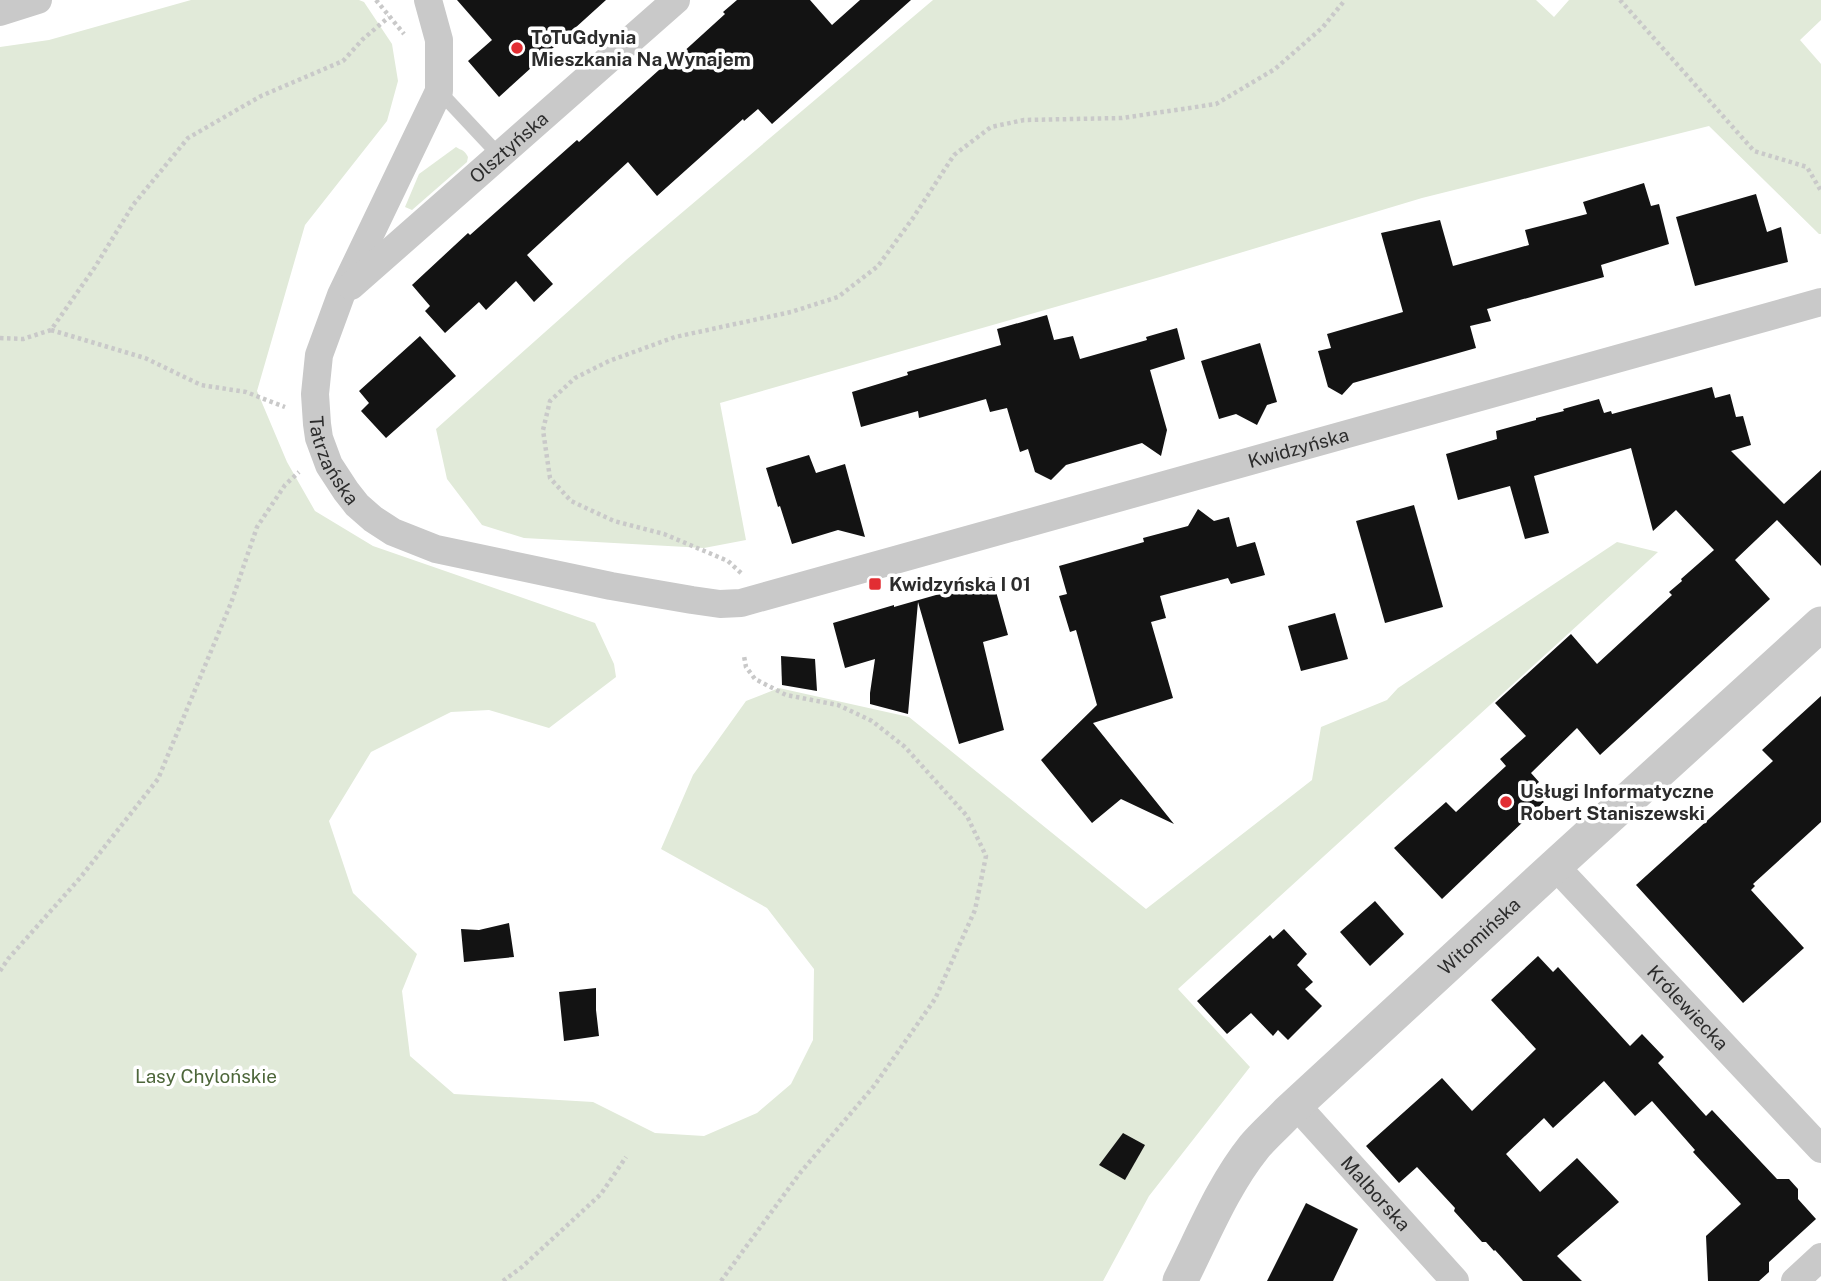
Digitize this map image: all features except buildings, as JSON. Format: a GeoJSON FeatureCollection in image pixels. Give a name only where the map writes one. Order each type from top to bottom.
{"type":"FeatureCollection","features":[{"type":"Feature","properties":{"kind":"street"},"geometry":{"type":"LineString","coordinates":[[0,12],[38,0]]}},
{"type":"Feature","properties":{"kind":"street","name":"Tatrzańska"},"geometry":{"type":"LineString","coordinates":[[428,0],[439,40],[439,91],[341,295],[319,355],[315,394],[320,437],[336,476],[357,505],[373,519],[393,532],[436,549],[611,586],[720,604],[741,603],[777,594]]}},
{"type":"Feature","properties":{"kind":"street","name":"Olsztyńska"},"geometry":{"type":"LineString","coordinates":[[341,295],[676,0]]}},
{"type":"Feature","properties":{"kind":"street","name":"Kwidzyńska"},"geometry":{"type":"LineString","coordinates":[[777,594],[1821,302]]}},
{"type":"Feature","properties":{"kind":"street","name":"Witomińska"},"geometry":{"type":"LineString","coordinates":[[1180,1281],[1214,1212],[1237,1171],[1255,1147],[1296,1105],[1821,624]]}},
{"type":"Feature","properties":{"kind":"street","name":"Królewiecka"},"geometry":{"type":"LineString","coordinates":[[1555,866],[1821,1149]]}},
{"type":"Feature","properties":{"kind":"street","name":"Malborska"},"geometry":{"type":"LineString","coordinates":[[1296,1105],[1455,1281]]}},
{"type":"Feature","properties":{"kind":"street"},"geometry":{"type":"LineString","coordinates":[[1795,1281],[1821,1257]]}},
{"type":"Feature","properties":{"kind":"lane"},"geometry":{"type":"LineString","coordinates":[[439,91],[499,155]]}},
{"type":"Feature","properties":{"kind":"path"},"geometry":{"type":"LineString","coordinates":[[0,338],[23,340],[51,330],[95,267],[133,205],[188,138],[261,96],[343,61],[389,18],[376,0]]}},
{"type":"Feature","properties":{"kind":"path"},"geometry":{"type":"LineString","coordinates":[[749,580],[727,561],[664,534],[614,520],[571,501],[550,478],[543,430],[550,401],[575,378],[610,361],[674,337],[791,312],[838,296],[878,266],[954,155],[991,127],[1024,120],[1122,118],[1216,104],[1275,69],[1323,27],[1345,0]]}},
{"type":"Feature","properties":{"kind":"path"},"geometry":{"type":"LineString","coordinates":[[1620,0],[1754,151],[1807,167],[1821,191]]}},
{"type":"Feature","properties":{"kind":"path"},"geometry":{"type":"LineString","coordinates":[[0,971],[80,878],[158,779],[231,603],[257,527],[320,437],[282,405],[246,392],[201,385],[145,358],[51,330]]}},
{"type":"Feature","properties":{"kind":"path"},"geometry":{"type":"LineString","coordinates":[[721,1281],[800,1173],[874,1086],[935,999],[975,910],[986,856],[967,816],[905,747],[872,721],[838,705],[786,695],[755,679],[746,667],[744,656]]}},
{"type":"Feature","properties":{"kind":"path"},"geometry":{"type":"LineString","coordinates":[[503,1281],[522,1267],[601,1194],[626,1157]]}},
{"type":"Feature","properties":{"kind":"green space","name":"Lasy Chylońskie"},"geometry":{"type":"Polygon","coordinates":[[[191,0],[359,0],[364,2],[392,44],[398,81],[387,121],[305,225],[257,391],[287,462],[315,511],[373,546],[595,623],[614,664],[616,677],[549,728],[489,710],[451,712],[371,752],[329,821],[353,893],[417,954],[402,991],[410,1056],[454,1094],[593,1102],[655,1133],[704,1136],[757,1113],[791,1084],[813,1040],[814,969],[767,908],[661,849],[693,775],[746,701],[779,688],[909,717],[1146,909],[1312,780],[1321,727],[1387,700],[1398,688],[1617,542],[1658,552],[1178,989],[1250,1067],[1149,1196],[1103,1281],[0,1281],[0,47],[49,40],[191,0]]]}},
{"type":"Feature","properties":{"kind":"green space"},"geometry":{"type":"Polygon","coordinates":[[[933,0],[1536,0],[1554,17],[1569,0],[1821,0],[1821,20],[1800,40],[1821,64],[1821,234],[1709,126],[1422,198],[1160,277],[720,403],[746,540],[704,548],[524,538],[482,525],[447,479],[436,429],[626,260],[933,0]]]}},
{"type":"Feature","properties":{"kind":"green space"},"geometry":{"type":"Polygon","coordinates":[[[456,147],[468,157],[467,162],[412,210],[405,207],[419,174],[456,147]]]}},
{"type":"Feature","properties":{"kind":"place","name":"ToTuGdynia Mieszkania Na Wynajem"},"geometry":{"type":"Point","coordinates":[517,48]}},
{"type":"Feature","properties":{"kind":"place","name":"Kwidzyńska I 01"},"geometry":{"type":"Point","coordinates":[875,584]}},
{"type":"Feature","properties":{"kind":"place","name":"Usługi Informatyczne Robert Staniszewski"},"geometry":{"type":"Point","coordinates":[1506,802]}}]}
